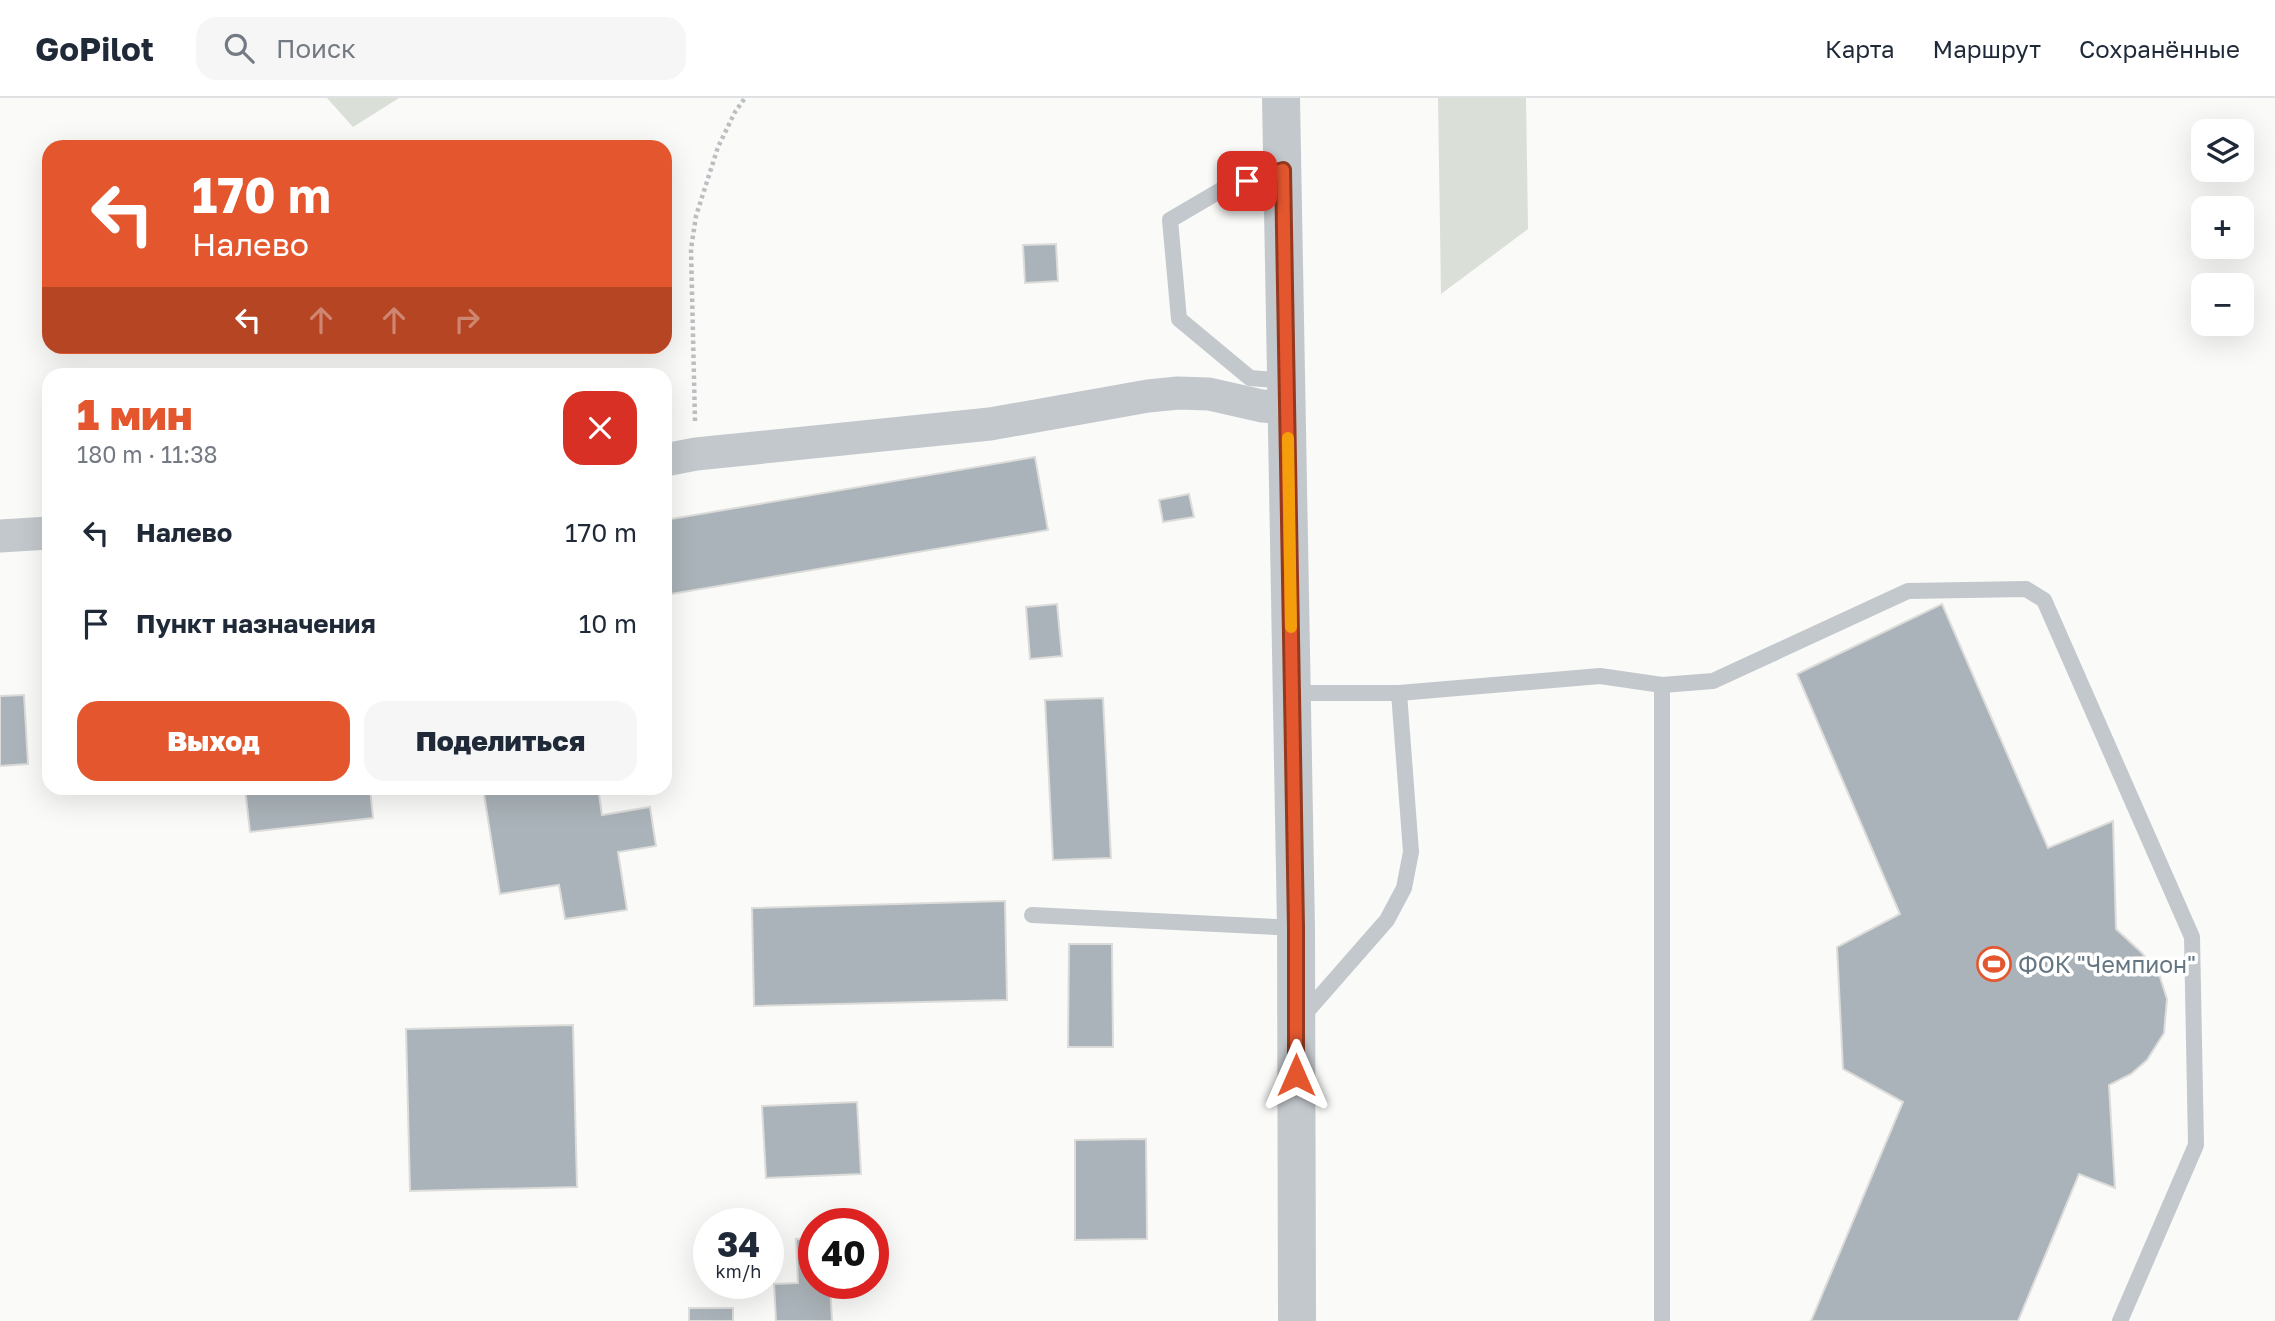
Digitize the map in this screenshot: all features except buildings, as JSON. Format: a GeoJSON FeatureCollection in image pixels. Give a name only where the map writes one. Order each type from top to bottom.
{"type":"FeatureCollection","features":[{"type":"Feature","properties":{"kind":"street"},"geometry":{"type":"LineString","coordinates":[[1281,98],[1296,928],[1297,1321]]}},
{"type":"Feature","properties":{"kind":"street"},"geometry":{"type":"LineString","coordinates":[[680,457],[990,424],[1148,396],[1209,394],[1262,406],[1287,394]]}},
{"type":"Feature","properties":{"kind":"street"},"geometry":{"type":"LineString","coordinates":[[0,537],[42,534]]}},
{"type":"Feature","properties":{"kind":"lane"},"geometry":{"type":"LineString","coordinates":[[1283,170],[1228,186],[1170,220],[1178,319],[1251,378],[1287,394]]}},
{"type":"Feature","properties":{"kind":"lane"},"geometry":{"type":"LineString","coordinates":[[1292,694],[1399,692],[1600,676],[1662,685],[1713,681],[1908,591],[2026,589],[2044,600],[2192,937],[2196,1145],[2120,1321]]}},
{"type":"Feature","properties":{"kind":"lane"},"geometry":{"type":"LineString","coordinates":[[1662,685],[1662,1321]]}},
{"type":"Feature","properties":{"kind":"lane"},"geometry":{"type":"LineString","coordinates":[[1296,1023],[1387,920],[1404,888],[1411,852],[1399,692]]}},
{"type":"Feature","properties":{"kind":"lane"},"geometry":{"type":"LineString","coordinates":[[1032,915],[1296,928]]}},
{"type":"Feature","properties":{"kind":"path"},"geometry":{"type":"LineString","coordinates":[[680,457],[691,249],[702,194],[718,146],[745,98]]}},
{"type":"Feature","properties":{"kind":"shaded area"},"geometry":{"type":"Polygon","coordinates":[[[327,98],[399,98],[353,127],[327,98]]]}},
{"type":"Feature","properties":{"kind":"shaded area"},"geometry":{"type":"Polygon","coordinates":[[[1438,98],[1526,98],[1528,229],[1441,294],[1438,98]]]}},
{"type":"Feature","properties":{"kind":"slow traffic"},"geometry":{"type":"LineString","coordinates":[[1288,438],[1291,627]]}},
{"type":"Feature","properties":{"kind":"place","name":"ФОК \"Чемпион\""},"geometry":{"type":"Point","coordinates":[1994,964]}},
{"type":"Feature","properties":{"kind":"route"},"geometry":{"type":"LineString","coordinates":[[1247,181],[1283,170],[1296,928],[1296,1075]]}}]}
